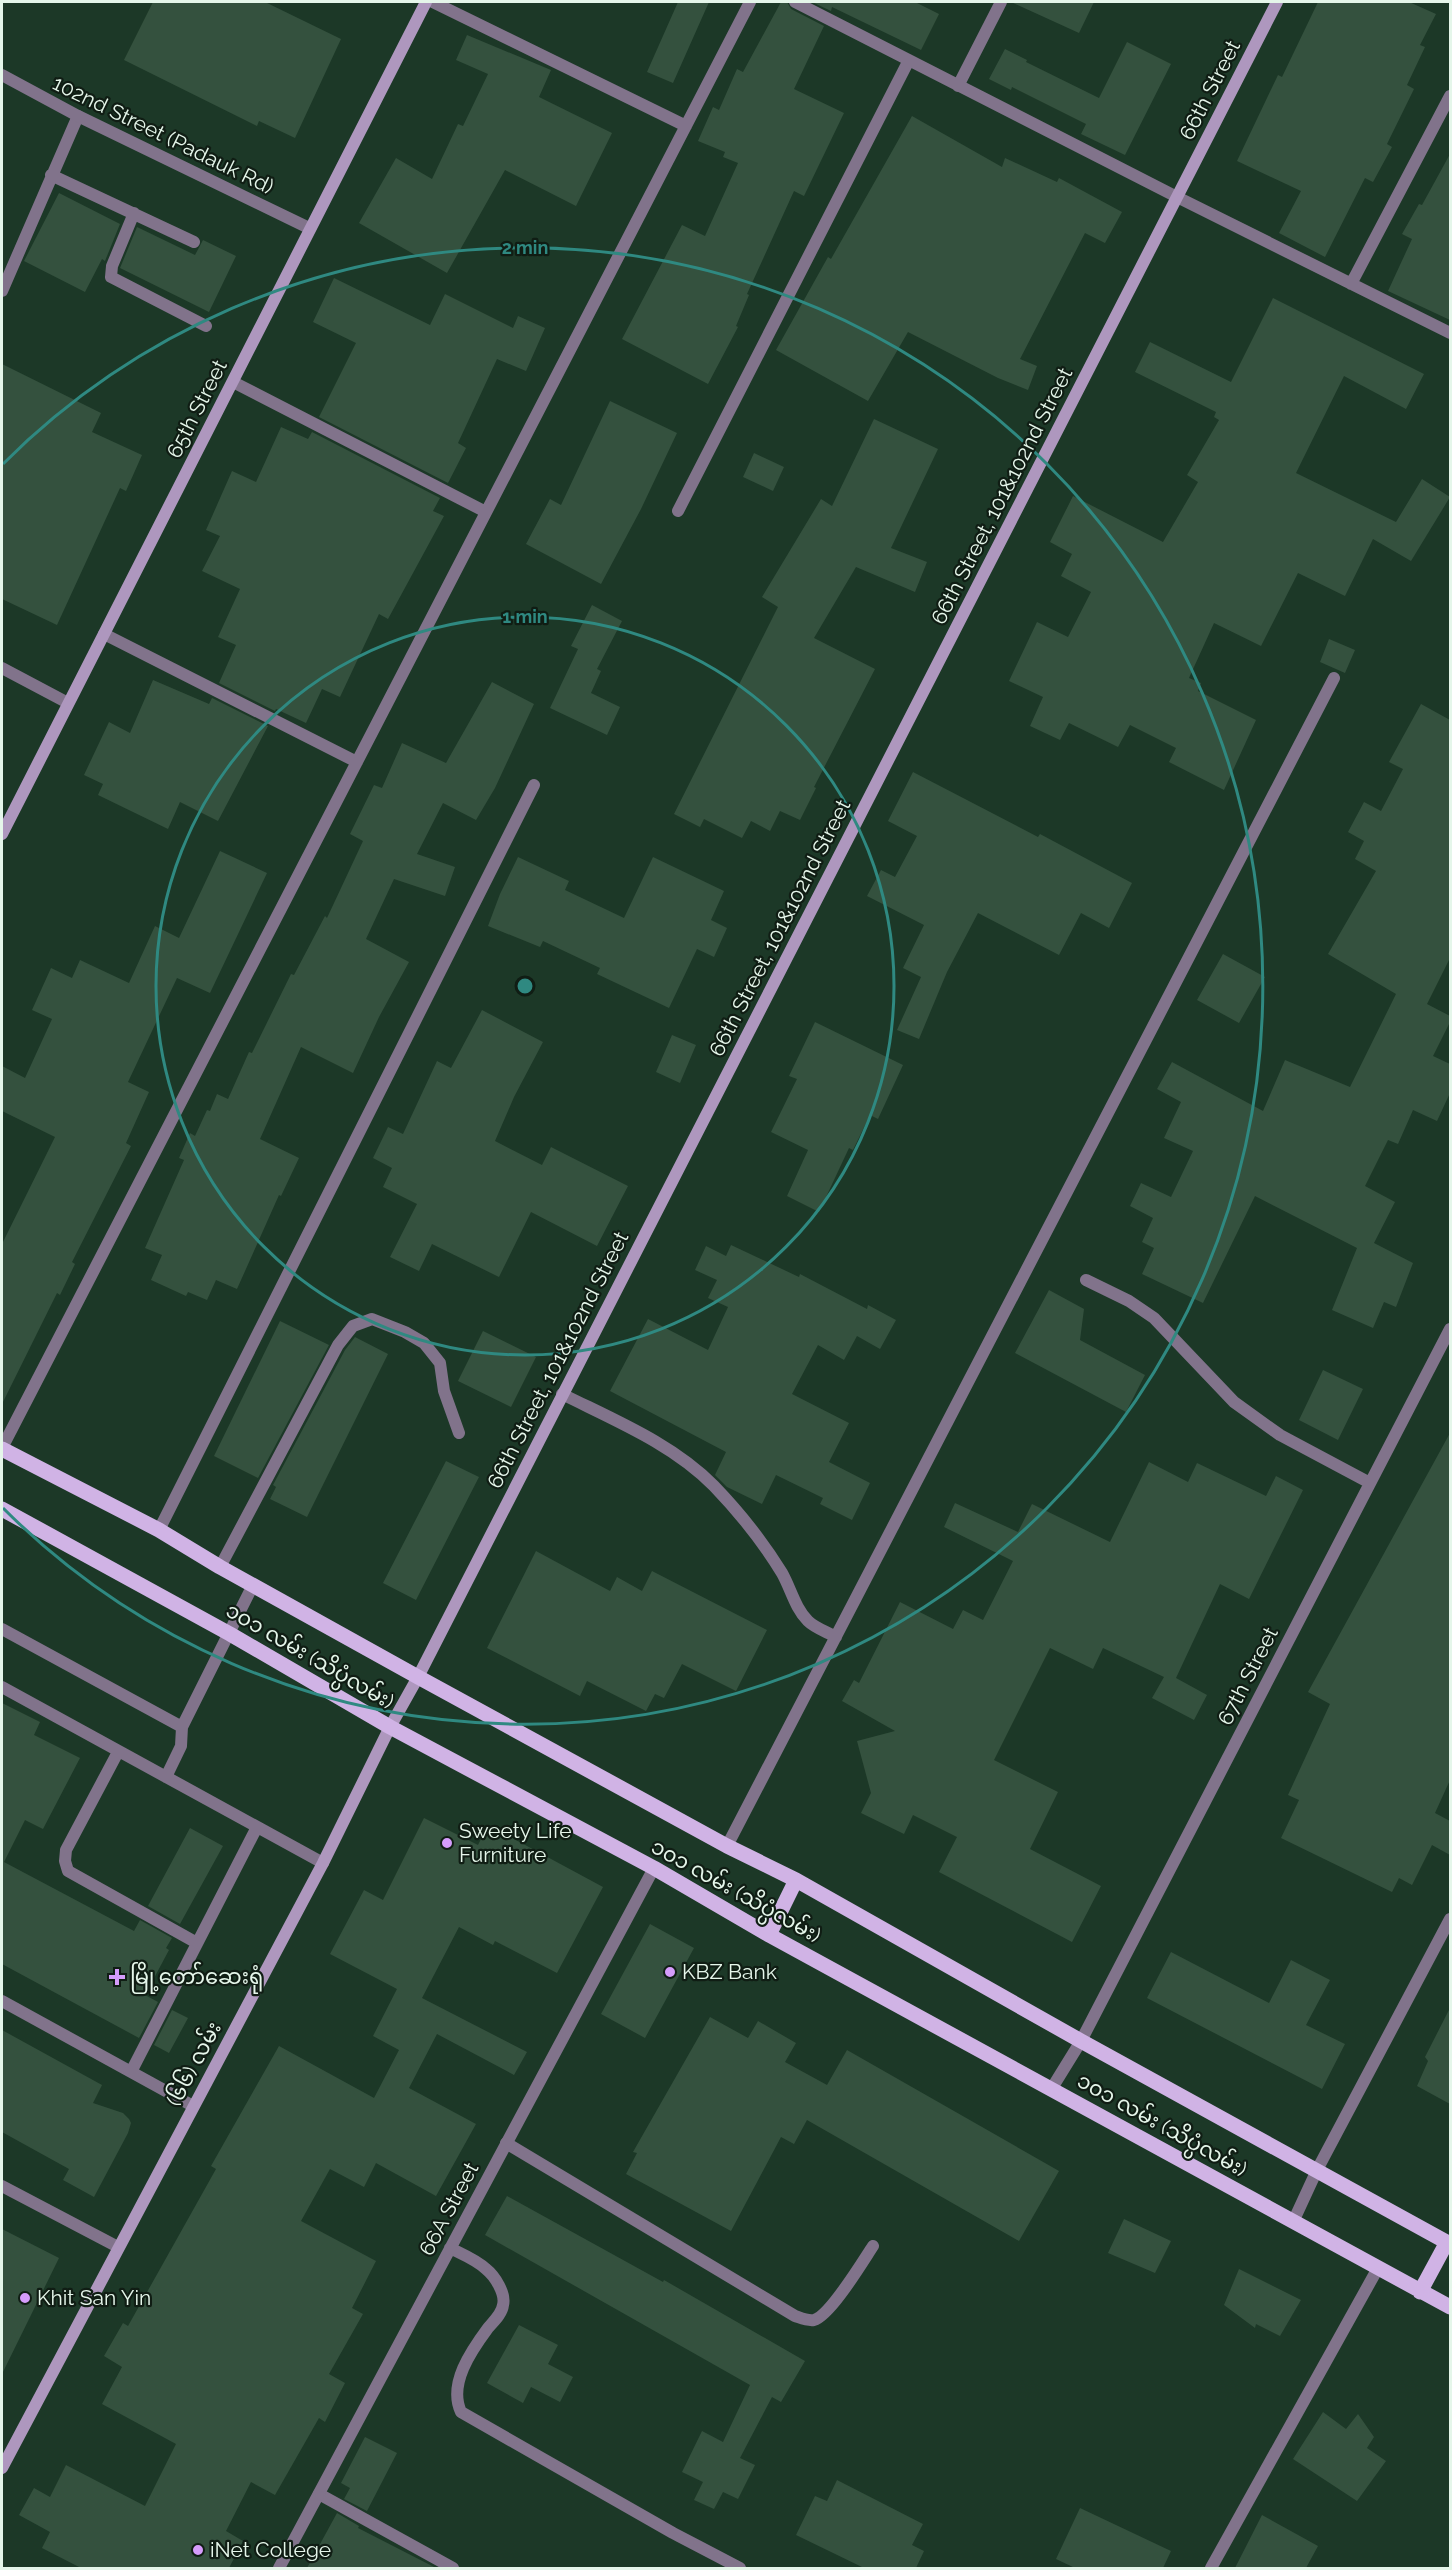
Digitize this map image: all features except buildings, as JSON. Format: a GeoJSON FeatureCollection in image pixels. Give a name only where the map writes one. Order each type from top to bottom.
{"type":"FeatureCollection","features":[{"type":"Feature","properties":{"kind":"main road","name":"၁၀၁ လမ်း (သိပ္ပံလမ်း)"},"geometry":{"type":"LineString","coordinates":[[2,1448],[159,1530],[220,1567],[418,1677],[727,1846],[796,1880],[1081,2041],[1449,2243]]}},
{"type":"Feature","properties":{"kind":"main road","name":"၁၀၁ လမ်း (သိပ္ပံလမ်း)"},"geometry":{"type":"LineString","coordinates":[[2,1509],[230,1634],[390,1726],[654,1868],[769,1935],[1053,2088],[1450,2307]]}},
{"type":"Feature","properties":{"kind":"main road"},"geometry":{"type":"LineString","coordinates":[[769,1935],[796,1880]]}},
{"type":"Feature","properties":{"kind":"main road"},"geometry":{"type":"LineString","coordinates":[[1420,2292],[1449,2243]]}},
{"type":"Feature","properties":{"kind":"street","name":"65th Street"},"geometry":{"type":"LineString","coordinates":[[2,834],[426,2]]}},
{"type":"Feature","properties":{"kind":"street"},"geometry":{"type":"LineString","coordinates":[[433,2],[686,126]]}},
{"type":"Feature","properties":{"kind":"street"},"geometry":{"type":"LineString","coordinates":[[2,1448],[750,2]]}},
{"type":"Feature","properties":{"kind":"street"},"geometry":{"type":"LineString","coordinates":[[795,2],[1450,333]]}},
{"type":"Feature","properties":{"kind":"street"},"geometry":{"type":"LineString","coordinates":[[958,86],[1000,2]]}},
{"type":"Feature","properties":{"kind":"street","name":"66th Street"},"geometry":{"type":"LineString","coordinates":[[1177,197],[1277,2]]}},
{"type":"Feature","properties":{"kind":"street"},"geometry":{"type":"LineString","coordinates":[[678,511],[909,60]]}},
{"type":"Feature","properties":{"kind":"street","name":"102nd Street (Padauk Rd)"},"geometry":{"type":"LineString","coordinates":[[2,75],[78,116],[309,228]]}},
{"type":"Feature","properties":{"kind":"street"},"geometry":{"type":"LineString","coordinates":[[1351,284],[1450,96]]}},
{"type":"Feature","properties":{"kind":"street"},"geometry":{"type":"LineString","coordinates":[[2,291],[78,116]]}},
{"type":"Feature","properties":{"kind":"street"},"geometry":{"type":"LineString","coordinates":[[51,175],[194,242]]}},
{"type":"Feature","properties":{"kind":"street","name":"66th Street, 101&102nd Street"},"geometry":{"type":"LineString","coordinates":[[418,1677],[1177,197]]}},
{"type":"Feature","properties":{"kind":"street"},"geometry":{"type":"LineString","coordinates":[[134,213],[112,266],[111,277],[207,326]]}},
{"type":"Feature","properties":{"kind":"street"},"geometry":{"type":"LineString","coordinates":[[233,382],[486,512]]}},
{"type":"Feature","properties":{"kind":"street"},"geometry":{"type":"LineString","coordinates":[[104,634],[357,762]]}},
{"type":"Feature","properties":{"kind":"street"},"geometry":{"type":"LineString","coordinates":[[2,668],[68,703]]}},
{"type":"Feature","properties":{"kind":"street"},"geometry":{"type":"LineString","coordinates":[[727,1846],[1334,678]]}},
{"type":"Feature","properties":{"kind":"street"},"geometry":{"type":"LineString","coordinates":[[159,1530],[534,785]]}},
{"type":"Feature","properties":{"kind":"street"},"geometry":{"type":"LineString","coordinates":[[1086,1280],[1130,1301],[1154,1318],[1234,1402],[1280,1435],[1370,1483]]}},
{"type":"Feature","properties":{"kind":"street"},"geometry":{"type":"LineString","coordinates":[[220,1567],[338,1346],[353,1326],[372,1319],[405,1332],[424,1343],[440,1363],[444,1391],[459,1433]]}},
{"type":"Feature","properties":{"kind":"street","name":"67th Street"},"geometry":{"type":"LineString","coordinates":[[1053,2088],[1081,2041],[1450,1329]]}},
{"type":"Feature","properties":{"kind":"street"},"geometry":{"type":"LineString","coordinates":[[562,1394],[644,1435],[677,1456],[713,1485],[771,1556],[791,1588],[799,1610],[809,1623],[836,1637]]}},
{"type":"Feature","properties":{"kind":"street"},"geometry":{"type":"LineString","coordinates":[[166,1777],[181,1746],[182,1727],[253,1585]]}},
{"type":"Feature","properties":{"kind":"street"},"geometry":{"type":"LineString","coordinates":[[2,1629],[182,1727]]}},
{"type":"Feature","properties":{"kind":"street","name":"(၆၆) လမ်း"},"geometry":{"type":"LineString","coordinates":[[2,2468],[322,1863],[390,1726],[418,1677]]}},
{"type":"Feature","properties":{"kind":"street"},"geometry":{"type":"LineString","coordinates":[[2,1687],[322,1863]]}},
{"type":"Feature","properties":{"kind":"street"},"geometry":{"type":"LineString","coordinates":[[118,1752],[66,1851],[65,1861],[68,1871],[197,1944]]}},
{"type":"Feature","properties":{"kind":"street"},"geometry":{"type":"LineString","coordinates":[[131,2072],[256,1827]]}},
{"type":"Feature","properties":{"kind":"street","name":"66A Street"},"geometry":{"type":"LineString","coordinates":[[279,2568],[654,1868]]}},
{"type":"Feature","properties":{"kind":"street"},"geometry":{"type":"LineString","coordinates":[[1293,2222],[1317,2170],[1450,1919]]}},
{"type":"Feature","properties":{"kind":"street"},"geometry":{"type":"LineString","coordinates":[[2,2001],[193,2106]]}},
{"type":"Feature","properties":{"kind":"street"},"geometry":{"type":"LineString","coordinates":[[506,2143],[795,2316],[806,2320],[819,2317],[839,2296],[873,2246]]}},
{"type":"Feature","properties":{"kind":"street"},"geometry":{"type":"LineString","coordinates":[[2,2186],[118,2247]]}},
{"type":"Feature","properties":{"kind":"street"},"geometry":{"type":"LineString","coordinates":[[450,2248],[485,2267],[495,2278],[503,2298],[501,2311],[472,2354],[457,2385],[457,2403],[461,2412],[673,2534],[740,2568]]}},
{"type":"Feature","properties":{"kind":"street"},"geometry":{"type":"LineString","coordinates":[[1211,2568],[1378,2268]]}},
{"type":"Feature","properties":{"kind":"street"},"geometry":{"type":"LineString","coordinates":[[319,2494],[453,2568]]}},
{"type":"Feature","properties":{"kind":"place","name":"Sweety Life Furniture"},"geometry":{"type":"Point","coordinates":[447,1843]}},
{"type":"Feature","properties":{"kind":"place","name":"KBZ Bank"},"geometry":{"type":"Point","coordinates":[670,1972]}},
{"type":"Feature","properties":{"kind":"place","name":"မြို့တော်ဆေးရုံ"},"geometry":{"type":"Point","coordinates":[117,1977]}},
{"type":"Feature","properties":{"kind":"place","name":"Khit San Yin"},"geometry":{"type":"Point","coordinates":[25,2298]}},
{"type":"Feature","properties":{"kind":"place","name":"iNet College"},"geometry":{"type":"Point","coordinates":[198,2550]}}]}
